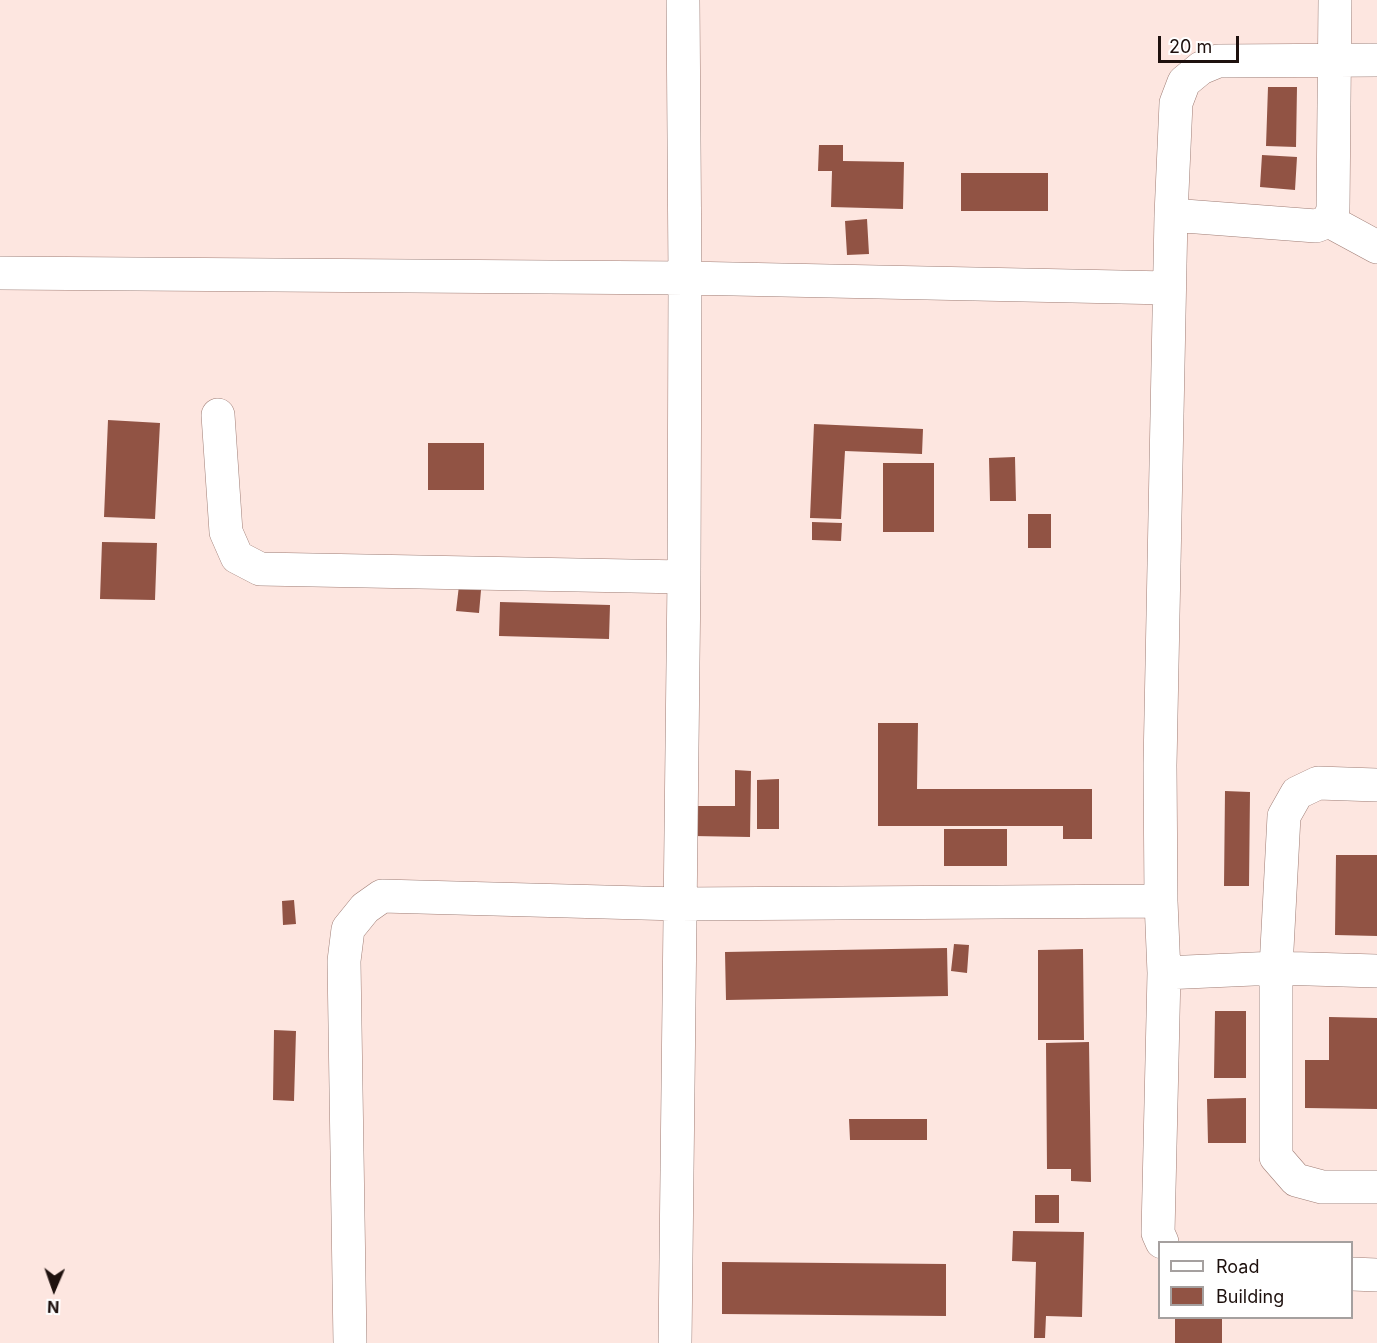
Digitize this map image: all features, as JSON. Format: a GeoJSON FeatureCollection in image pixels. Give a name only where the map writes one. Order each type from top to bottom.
{"type":"FeatureCollection","features":[{"type":"Feature","properties":{"kind":"street"},"geometry":{"type":"LineString","coordinates":[[675,1343],[684,577],[683,0]]}},
{"type":"Feature","properties":{"kind":"street"},"geometry":{"type":"LineString","coordinates":[[1329,221],[1333,209],[1335,0]]}},
{"type":"Feature","properties":{"kind":"street"},"geometry":{"type":"LineString","coordinates":[[1162,1241],[1158,1233],[1164,973],[1160,753],[1170,215],[1176,103],[1184,82],[1201,68],[1218,61],[1377,60]]}},
{"type":"Feature","properties":{"kind":"street"},"geometry":{"type":"LineString","coordinates":[[1170,215],[1316,226],[1329,221],[1377,247]]}},
{"type":"Feature","properties":{"kind":"street"},"geometry":{"type":"LineString","coordinates":[[0,273],[685,278],[1169,288]]}},
{"type":"Feature","properties":{"kind":"street"},"geometry":{"type":"LineString","coordinates":[[218,415],[226,532],[237,557],[260,569],[684,577]]}},
{"type":"Feature","properties":{"kind":"street"},"geometry":{"type":"LineString","coordinates":[[1377,785],[1318,783],[1296,793],[1284,816],[1276,968],[1276,1157],[1296,1180],[1322,1186],[1377,1187]]}},
{"type":"Feature","properties":{"kind":"street"},"geometry":{"type":"LineString","coordinates":[[350,1343],[344,961],[348,929],[365,908],[382,896],[679,904],[1161,901]]}},
{"type":"Feature","properties":{"kind":"street"},"geometry":{"type":"LineString","coordinates":[[1164,973],[1276,968],[1377,971]]}},
{"type":"Feature","properties":{"kind":"street"},"geometry":{"type":"LineString","coordinates":[[1353,1274],[1377,1275]]}},
{"type":"Feature","properties":{"kind":"building"},"geometry":{"type":"Polygon","coordinates":[[[1268,87],[1297,87],[1296,147],[1266,146],[1268,87]]]}},
{"type":"Feature","properties":{"kind":"building"},"geometry":{"type":"Polygon","coordinates":[[[819,145],[843,145],[843,161],[904,162],[903,209],[831,207],[832,171],[818,171],[819,145]]]}},
{"type":"Feature","properties":{"kind":"building"},"geometry":{"type":"Polygon","coordinates":[[[1262,155],[1297,157],[1295,190],[1260,187],[1262,155]]]}},
{"type":"Feature","properties":{"kind":"building"},"geometry":{"type":"Polygon","coordinates":[[[961,173],[1048,173],[1048,211],[961,211],[961,173]]]}},
{"type":"Feature","properties":{"kind":"building"},"geometry":{"type":"Polygon","coordinates":[[[867,219],[869,254],[847,255],[845,221],[867,219]]]}},
{"type":"Feature","properties":{"kind":"building"},"geometry":{"type":"Polygon","coordinates":[[[108,420],[160,423],[155,519],[104,517],[108,420]]]}},
{"type":"Feature","properties":{"kind":"building"},"geometry":{"type":"Polygon","coordinates":[[[814,424],[923,429],[922,454],[845,451],[841,519],[810,518],[814,424]]]}},
{"type":"Feature","properties":{"kind":"building"},"geometry":{"type":"Polygon","coordinates":[[[428,443],[484,443],[484,490],[428,490],[428,443]]]}},
{"type":"Feature","properties":{"kind":"building"},"geometry":{"type":"Polygon","coordinates":[[[1015,457],[1016,501],[990,501],[989,458],[1015,457]]]}},
{"type":"Feature","properties":{"kind":"building"},"geometry":{"type":"Polygon","coordinates":[[[883,463],[934,463],[934,532],[883,532],[883,463]]]}},
{"type":"Feature","properties":{"kind":"building"},"geometry":{"type":"Polygon","coordinates":[[[1028,514],[1051,514],[1051,548],[1028,548],[1028,514]]]}},
{"type":"Feature","properties":{"kind":"building"},"geometry":{"type":"Polygon","coordinates":[[[812,522],[842,523],[841,541],[812,540],[812,522]]]}},
{"type":"Feature","properties":{"kind":"building"},"geometry":{"type":"Polygon","coordinates":[[[102,542],[157,543],[155,600],[100,599],[102,542]]]}},
{"type":"Feature","properties":{"kind":"building"},"geometry":{"type":"Polygon","coordinates":[[[460,577],[482,579],[479,613],[456,611],[460,577]]]}},
{"type":"Feature","properties":{"kind":"building"},"geometry":{"type":"Polygon","coordinates":[[[500,602],[610,605],[609,639],[499,636],[500,602]]]}},
{"type":"Feature","properties":{"kind":"building"},"geometry":{"type":"Polygon","coordinates":[[[878,723],[918,723],[917,789],[1092,789],[1092,839],[1063,839],[1063,826],[878,826],[878,723]]]}},
{"type":"Feature","properties":{"kind":"building"},"geometry":{"type":"Polygon","coordinates":[[[735,770],[751,771],[750,837],[693,836],[693,806],[735,806],[735,770]]]}},
{"type":"Feature","properties":{"kind":"building"},"geometry":{"type":"Polygon","coordinates":[[[779,779],[779,829],[757,829],[757,780],[779,779]]]}},
{"type":"Feature","properties":{"kind":"building"},"geometry":{"type":"Polygon","coordinates":[[[1225,791],[1250,792],[1249,886],[1224,886],[1225,791]]]}},
{"type":"Feature","properties":{"kind":"building"},"geometry":{"type":"Polygon","coordinates":[[[944,829],[1007,829],[1007,866],[944,866],[944,829]]]}},
{"type":"Feature","properties":{"kind":"building"},"geometry":{"type":"Polygon","coordinates":[[[1336,855],[1377,855],[1377,936],[1335,935],[1336,855]]]}},
{"type":"Feature","properties":{"kind":"building"},"geometry":{"type":"Polygon","coordinates":[[[294,900],[296,924],[283,925],[282,901],[294,900]]]}},
{"type":"Feature","properties":{"kind":"building"},"geometry":{"type":"Polygon","coordinates":[[[954,944],[969,945],[967,973],[951,971],[954,944]]]}},
{"type":"Feature","properties":{"kind":"building"},"geometry":{"type":"Polygon","coordinates":[[[947,948],[948,996],[726,1000],[725,952],[947,948]]]}},
{"type":"Feature","properties":{"kind":"building"},"geometry":{"type":"Polygon","coordinates":[[[1083,949],[1084,1040],[1038,1040],[1038,950],[1083,949]]]}},
{"type":"Feature","properties":{"kind":"building"},"geometry":{"type":"Polygon","coordinates":[[[1215,1011],[1246,1011],[1246,1078],[1214,1078],[1215,1011]]]}},
{"type":"Feature","properties":{"kind":"building"},"geometry":{"type":"Polygon","coordinates":[[[1329,1017],[1377,1018],[1377,1109],[1305,1108],[1305,1060],[1329,1060],[1329,1017]]]}},
{"type":"Feature","properties":{"kind":"building"},"geometry":{"type":"Polygon","coordinates":[[[274,1030],[296,1031],[294,1101],[273,1100],[274,1030]]]}},
{"type":"Feature","properties":{"kind":"building"},"geometry":{"type":"Polygon","coordinates":[[[1089,1042],[1091,1182],[1071,1181],[1071,1169],[1047,1169],[1046,1043],[1089,1042]]]}},
{"type":"Feature","properties":{"kind":"building"},"geometry":{"type":"Polygon","coordinates":[[[1246,1098],[1246,1143],[1208,1143],[1207,1099],[1246,1098]]]}},
{"type":"Feature","properties":{"kind":"building"},"geometry":{"type":"Polygon","coordinates":[[[849,1119],[927,1119],[927,1140],[850,1140],[849,1119]]]}},
{"type":"Feature","properties":{"kind":"building"},"geometry":{"type":"Polygon","coordinates":[[[1035,1195],[1059,1195],[1059,1223],[1035,1223],[1035,1195]]]}},
{"type":"Feature","properties":{"kind":"building"},"geometry":{"type":"Polygon","coordinates":[[[1013,1231],[1084,1232],[1082,1317],[1046,1316],[1045,1338],[1034,1338],[1036,1262],[1012,1261],[1013,1231]]]}},
{"type":"Feature","properties":{"kind":"building"},"geometry":{"type":"Polygon","coordinates":[[[722,1262],[946,1264],[946,1316],[722,1314],[722,1262]]]}},
{"type":"Feature","properties":{"kind":"building"},"geometry":{"type":"Polygon","coordinates":[[[1175,1319],[1222,1319],[1222,1343],[1175,1343],[1175,1319]]]}}]}
